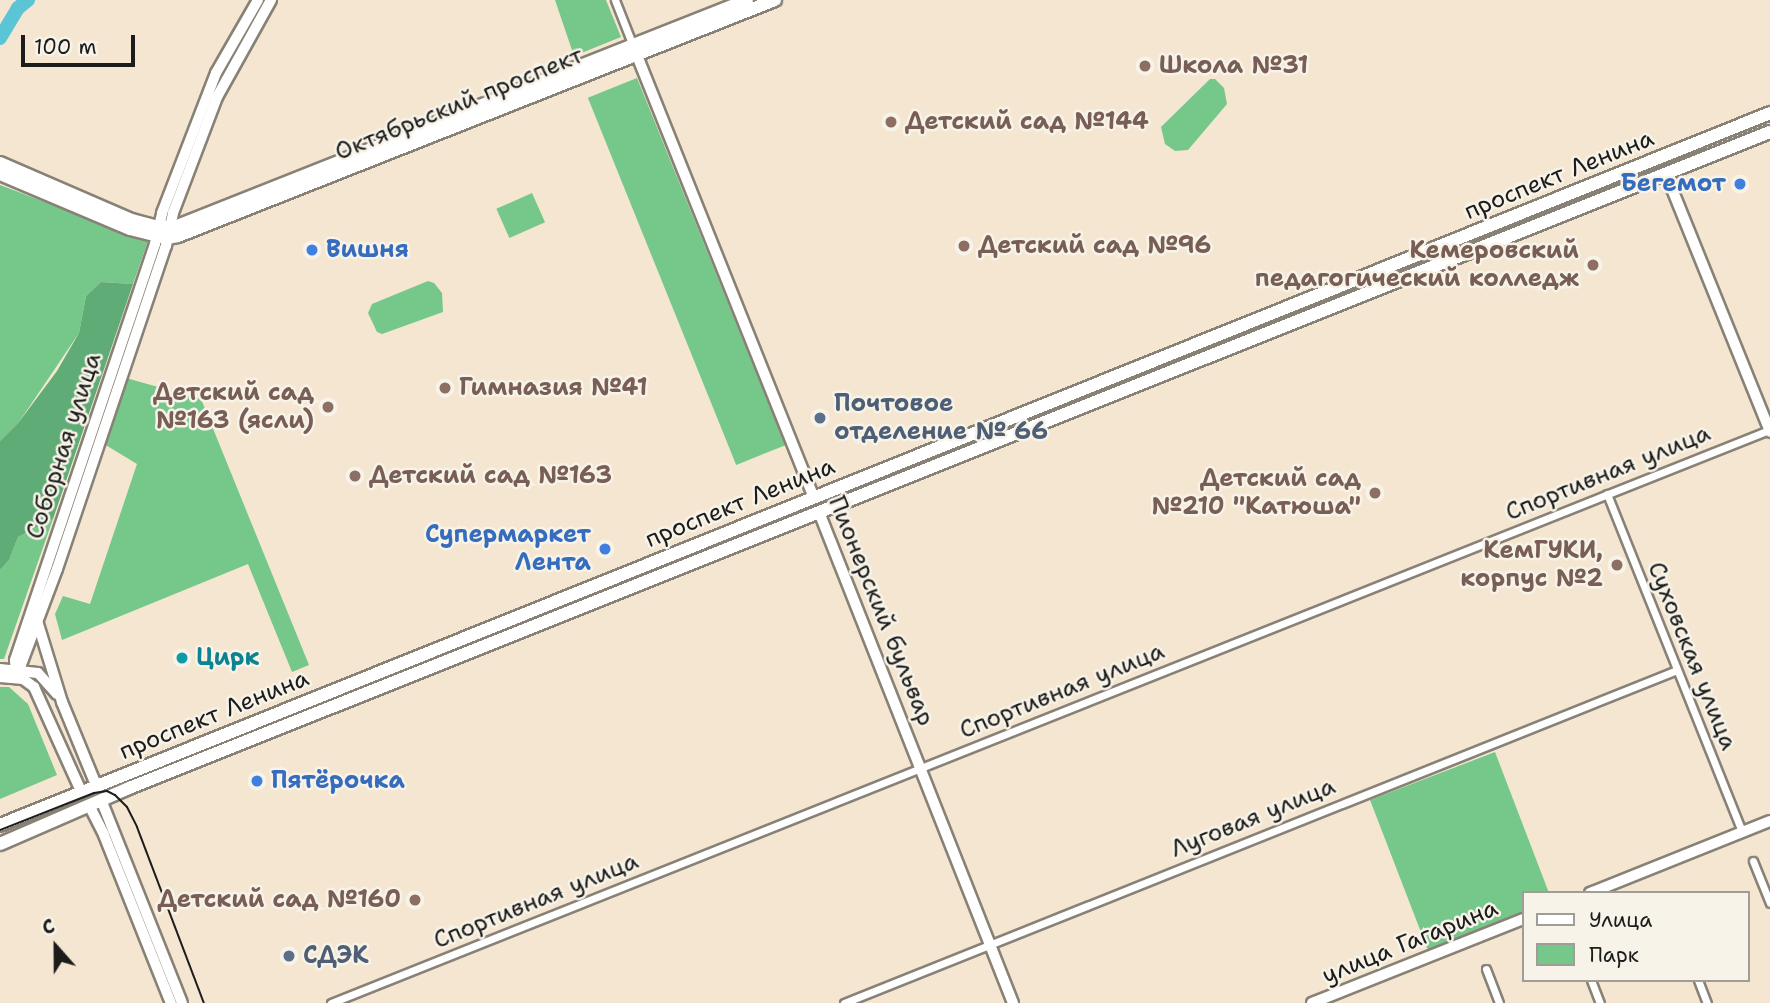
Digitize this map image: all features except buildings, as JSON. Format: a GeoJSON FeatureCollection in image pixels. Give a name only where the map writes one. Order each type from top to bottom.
{"type":"FeatureCollection","features":[{"type":"Feature","properties":{"kind":"main road"},"geometry":{"type":"LineString","coordinates":[[163,232],[216,73],[258,0]]}},
{"type":"Feature","properties":{"kind":"main road"},"geometry":{"type":"LineString","coordinates":[[163,232],[223,83],[271,0]]}},
{"type":"Feature","properties":{"kind":"main road","name":"Октябрьский проспект"},"geometry":{"type":"LineString","coordinates":[[163,232],[203,228],[635,50],[747,0]]}},
{"type":"Feature","properties":{"kind":"main road","name":"Октябрьский проспект"},"geometry":{"type":"LineString","coordinates":[[635,50],[775,0]]}},
{"type":"Feature","properties":{"kind":"main road","name":"Пионерский бульвар"},"geometry":{"type":"LineString","coordinates":[[635,50],[992,944],[1013,1003]]}},
{"type":"Feature","properties":{"kind":"main road","name":"проспект Ленина"},"geometry":{"type":"LineString","coordinates":[[0,825],[1770,113]]}},
{"type":"Feature","properties":{"kind":"main road","name":"проспект Ленина"},"geometry":{"type":"LineString","coordinates":[[102,802],[1770,132]]}},
{"type":"Feature","properties":{"kind":"main road"},"geometry":{"type":"LineString","coordinates":[[1659,157],[1770,431]]}},
{"type":"Feature","properties":{"kind":"main road"},"geometry":{"type":"LineString","coordinates":[[0,163],[18,176],[163,232]]}},
{"type":"Feature","properties":{"kind":"main road"},"geometry":{"type":"LineString","coordinates":[[0,174],[18,176]]}},
{"type":"Feature","properties":{"kind":"main road","name":"Соборная улица"},"geometry":{"type":"LineString","coordinates":[[17,672],[38,624],[163,232]]}},
{"type":"Feature","properties":{"kind":"main road","name":"Соборная улица"},"geometry":{"type":"LineString","coordinates":[[17,672],[77,469],[163,232]]}},
{"type":"Feature","properties":{"kind":"main road"},"geometry":{"type":"LineString","coordinates":[[1240,325],[1248,340]]}},
{"type":"Feature","properties":{"kind":"main road"},"geometry":{"type":"LineString","coordinates":[[38,624],[62,702],[182,1003]]}},
{"type":"Feature","properties":{"kind":"main road"},"geometry":{"type":"LineString","coordinates":[[0,669],[44,677],[62,702]]}},
{"type":"Feature","properties":{"kind":"main road"},"geometry":{"type":"LineString","coordinates":[[0,677],[17,672]]}},
{"type":"Feature","properties":{"kind":"main road"},"geometry":{"type":"LineString","coordinates":[[17,672],[29,681],[36,691],[90,807],[171,1003]]}},
{"type":"Feature","properties":{"kind":"main road"},"geometry":{"type":"LineString","coordinates":[[0,844],[102,802]]}},
{"type":"Feature","properties":{"kind":"main road"},"geometry":{"type":"LineString","coordinates":[[1595,891],[1770,821]]}},
{"type":"Feature","properties":{"kind":"main road","name":"улица Гагарина"},"geometry":{"type":"LineString","coordinates":[[1312,1003],[1522,919]]}},
{"type":"Feature","properties":{"kind":"street","name":"Пионерский бульвар"},"geometry":{"type":"LineString","coordinates":[[615,0],[635,50]]}},
{"type":"Feature","properties":{"kind":"street","name":"Спортивная улица"},"geometry":{"type":"LineString","coordinates":[[331,1003],[1770,431]]}},
{"type":"Feature","properties":{"kind":"street","name":"Суховская улица"},"geometry":{"type":"LineString","coordinates":[[1607,494],[1742,832]]}},
{"type":"Feature","properties":{"kind":"street","name":"Луговая улица"},"geometry":{"type":"LineString","coordinates":[[844,1003],[1677,670]]}},
{"type":"Feature","properties":{"kind":"street"},"geometry":{"type":"LineString","coordinates":[[1753,861],[1770,903]]}},
{"type":"Feature","properties":{"kind":"street"},"geometry":{"type":"LineString","coordinates":[[1486,969],[1499,1003]]}},
{"type":"Feature","properties":{"kind":"street"},"geometry":{"type":"LineString","coordinates":[[1592,982],[1600,1003]]}},
{"type":"Feature","properties":{"kind":"street"},"geometry":{"type":"LineString","coordinates":[[1699,982],[1707,1003]]}},
{"type":"Feature","properties":{"kind":"green space"},"geometry":{"type":"Polygon","coordinates":[[[555,0],[606,0],[621,37],[574,56],[555,0]]]}},
{"type":"Feature","properties":{"kind":"green space"},"geometry":{"type":"Polygon","coordinates":[[[637,78],[785,445],[736,465],[588,98],[637,78]]]}},
{"type":"Feature","properties":{"kind":"green space"},"geometry":{"type":"Polygon","coordinates":[[[1210,79],[1215,79],[1224,88],[1227,104],[1188,150],[1175,151],[1165,144],[1161,127],[1210,79]]]}},
{"type":"Feature","properties":{"kind":"green space"},"geometry":{"type":"Polygon","coordinates":[[[0,185],[148,241],[133,284],[101,282],[86,296],[79,333],[19,422],[0,441],[0,185]]]}},
{"type":"Feature","properties":{"kind":"green space"},"geometry":{"type":"Polygon","coordinates":[[[532,193],[545,222],[509,238],[496,209],[532,193]]]}},
{"type":"Feature","properties":{"kind":"green space"},"geometry":{"type":"Polygon","coordinates":[[[428,281],[434,283],[442,293],[443,312],[382,334],[377,332],[368,313],[372,304],[428,281]]]}},
{"type":"Feature","properties":{"kind":"green space"},"geometry":{"type":"Polygon","coordinates":[[[101,282],[133,284],[53,519],[18,537],[9,560],[0,570],[0,441],[19,422],[57,371],[79,333],[86,296],[101,282]]]}},
{"type":"Feature","properties":{"kind":"green space"},"geometry":{"type":"Polygon","coordinates":[[[126,378],[201,399],[309,665],[292,672],[248,564],[62,640],[55,614],[63,596],[90,604],[137,464],[104,444],[126,378]]]}},
{"type":"Feature","properties":{"kind":"green space"},"geometry":{"type":"Polygon","coordinates":[[[53,519],[4,659],[0,659],[0,570],[9,560],[18,537],[53,519]]]}},
{"type":"Feature","properties":{"kind":"green space"},"geometry":{"type":"Polygon","coordinates":[[[0,687],[9,687],[28,704],[57,775],[0,799],[0,687]]]}},
{"type":"Feature","properties":{"kind":"green space"},"geometry":{"type":"Polygon","coordinates":[[[1495,752],[1548,891],[1522,891],[1522,916],[1429,953],[1370,800],[1495,752]]]}},
{"type":"Feature","properties":{"kind":"waterway"},"geometry":{"type":"LineString","coordinates":[[0,38],[18,8],[28,0]]}},
{"type":"Feature","properties":{"kind":"tram line"},"geometry":{"type":"LineString","coordinates":[[0,830],[94,793],[107,791],[115,795],[127,807],[137,827],[204,1003]]}},
{"type":"Feature","properties":{"kind":"place","name":"Школа №31"},"geometry":{"type":"Point","coordinates":[1145,66]}},
{"type":"Feature","properties":{"kind":"place","name":"Детский сад №144"},"geometry":{"type":"Point","coordinates":[891,122]}},
{"type":"Feature","properties":{"kind":"place","name":"Бегемот"},"geometry":{"type":"Point","coordinates":[1740,184]}},
{"type":"Feature","properties":{"kind":"place","name":"Детский сад №96"},"geometry":{"type":"Point","coordinates":[964,246]}},
{"type":"Feature","properties":{"kind":"place","name":"Вишня"},"geometry":{"type":"Point","coordinates":[312,250]}},
{"type":"Feature","properties":{"kind":"place","name":"Кемеровский педагогический колледж"},"geometry":{"type":"Point","coordinates":[1593,265]}},
{"type":"Feature","properties":{"kind":"place","name":"Гимназия №41"},"geometry":{"type":"Point","coordinates":[445,388]}},
{"type":"Feature","properties":{"kind":"place","name":"Детский сад №163 (ясли)"},"geometry":{"type":"Point","coordinates":[328,407]}},
{"type":"Feature","properties":{"kind":"place","name":"Почтовое отделение № 66"},"geometry":{"type":"Point","coordinates":[820,418]}},
{"type":"Feature","properties":{"kind":"place","name":"Детский сад №163"},"geometry":{"type":"Point","coordinates":[355,476]}},
{"type":"Feature","properties":{"kind":"place","name":"Детский сад №210 \"Катюша\""},"geometry":{"type":"Point","coordinates":[1375,493]}},
{"type":"Feature","properties":{"kind":"place","name":"Супермаркет Лента"},"geometry":{"type":"Point","coordinates":[605,549]}},
{"type":"Feature","properties":{"kind":"place","name":"КемГУКИ, корпус №2"},"geometry":{"type":"Point","coordinates":[1617,565]}},
{"type":"Feature","properties":{"kind":"place","name":"Цирк"},"geometry":{"type":"Point","coordinates":[182,658]}},
{"type":"Feature","properties":{"kind":"place","name":"Пятёрочка"},"geometry":{"type":"Point","coordinates":[257,781]}},
{"type":"Feature","properties":{"kind":"place","name":"Детский сад №160"},"geometry":{"type":"Point","coordinates":[415,900]}},
{"type":"Feature","properties":{"kind":"place","name":"СДЭК"},"geometry":{"type":"Point","coordinates":[289,956]}}]}
